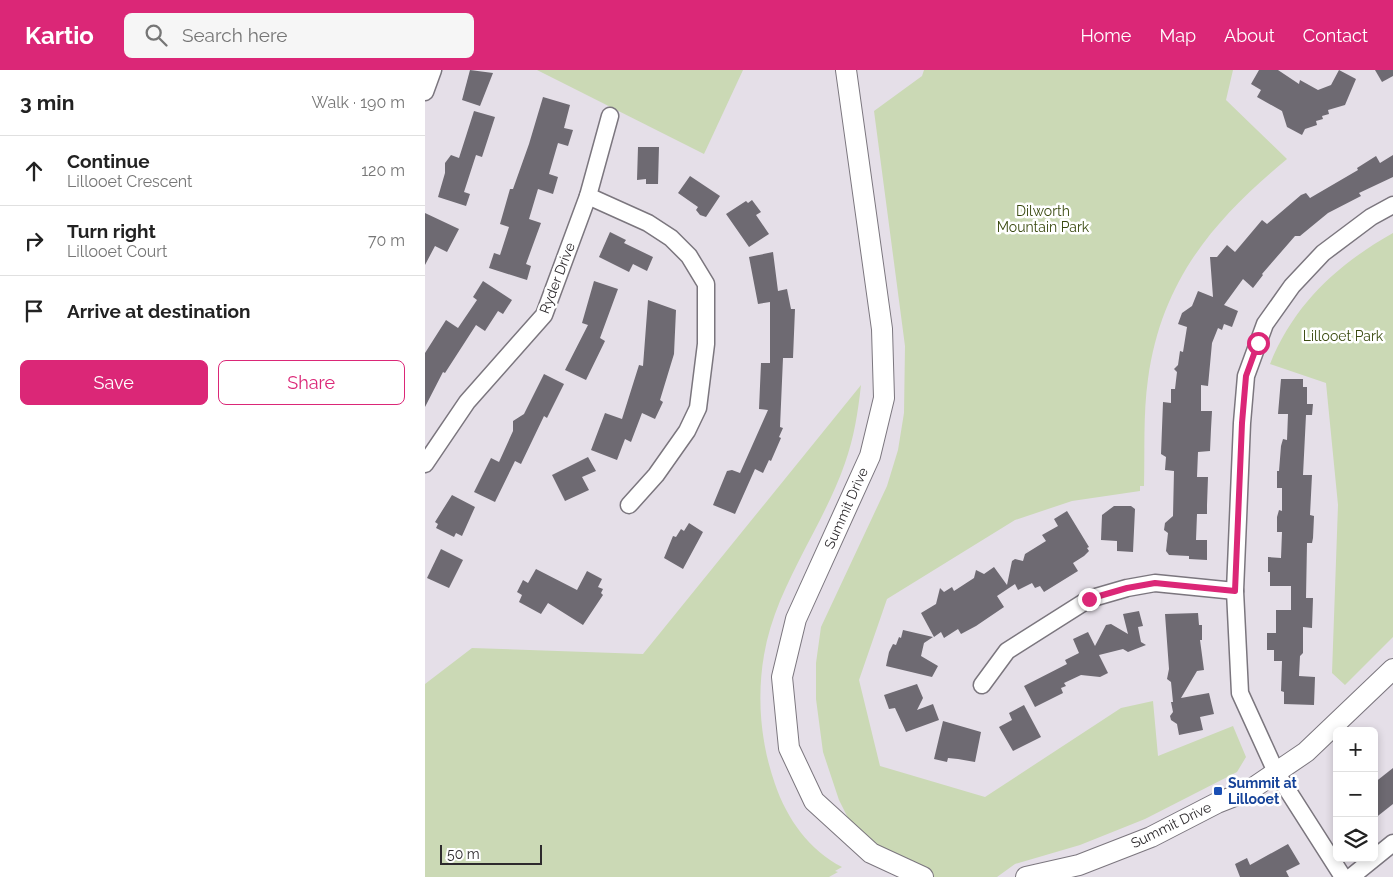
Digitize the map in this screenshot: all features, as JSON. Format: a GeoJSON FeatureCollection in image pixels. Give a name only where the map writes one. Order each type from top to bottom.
{"type":"FeatureCollection","features":[{"type":"Feature","properties":{"kind":"street"},"geometry":{"type":"LineString","coordinates":[[425,92],[433,70]]}},
{"type":"Feature","properties":{"kind":"street","name":"Summit Drive"},"geometry":{"type":"LineString","coordinates":[[846,70],[882,329],[884,398],[870,456],[796,619],[782,677],[789,748],[814,801],[871,853],[923,877]]}},
{"type":"Feature","properties":{"kind":"street","name":"Ryder Drive"},"geometry":{"type":"LineString","coordinates":[[425,464],[467,402],[544,315],[588,196],[610,116]]}},
{"type":"Feature","properties":{"kind":"street"},"geometry":{"type":"LineString","coordinates":[[588,196],[648,223],[671,238],[689,256],[706,284],[706,344],[698,408],[687,431],[656,476],[629,505]]}},
{"type":"Feature","properties":{"kind":"street"},"geometry":{"type":"LineString","coordinates":[[1343,877],[1276,772],[1240,693],[1235,591],[1242,423],[1246,376],[1265,324],[1292,286],[1323,253],[1371,217],[1393,205]]}},
{"type":"Feature","properties":{"kind":"street"},"geometry":{"type":"LineString","coordinates":[[982,685],[1007,650],[1089,599],[1127,588],[1155,583],[1235,591]]}},
{"type":"Feature","properties":{"kind":"street","name":"Summit Drive"},"geometry":{"type":"LineString","coordinates":[[1026,877],[1079,865],[1151,837],[1217,803],[1251,790],[1306,752],[1393,669]]}},
{"type":"Feature","properties":{"kind":"street"},"geometry":{"type":"LineString","coordinates":[[1351,877],[1393,843]]}},
{"type":"Feature","properties":{"kind":"green space"},"geometry":{"type":"Polygon","coordinates":[[[537,70],[743,70],[704,154],[537,70]]]}},
{"type":"Feature","properties":{"kind":"green space","name":"Dilworth Mountain Park"},"geometry":{"type":"Polygon","coordinates":[[[924,70],[1233,70],[1226,100],[1287,159],[1236,205],[1215,229],[1195,254],[1165,311],[1155,343],[1146,392],[1144,486],[1140,486],[1140,491],[1072,501],[1015,520],[887,599],[859,680],[880,766],[985,797],[1121,708],[1153,701],[1158,756],[1233,726],[1246,757],[1237,772],[1145,819],[1080,845],[1015,864],[997,877],[901,877],[853,828],[839,800],[823,752],[816,699],[816,663],[821,627],[887,486],[898,450],[904,413],[905,346],[874,111],[922,76],[924,70]]]}},
{"type":"Feature","properties":{"kind":"green space","name":"Lillooet Park"},"geometry":{"type":"Polygon","coordinates":[[[1393,233],[1393,637],[1345,685],[1332,673],[1338,505],[1326,383],[1270,364],[1280,342],[1292,323],[1305,304],[1320,288],[1354,258],[1393,233]]]}},
{"type":"Feature","properties":{"kind":"green space"},"geometry":{"type":"Polygon","coordinates":[[[861,385],[855,425],[845,463],[838,482],[791,576],[775,614],[768,635],[761,677],[761,721],[764,742],[780,797],[793,821],[809,842],[819,852],[842,867],[835,871],[838,872],[829,877],[425,877],[425,684],[472,648],[643,654],[861,385]]]}},
{"type":"Feature","properties":{"kind":"building"},"geometry":{"type":"Polygon","coordinates":[[[470,70],[493,73],[480,106],[462,100],[470,70]]]}},
{"type":"Feature","properties":{"kind":"building"},"geometry":{"type":"Polygon","coordinates":[[[1259,70],[1278,70],[1299,84],[1300,80],[1318,90],[1331,85],[1339,70],[1356,79],[1345,105],[1328,110],[1329,114],[1322,116],[1323,119],[1316,121],[1317,125],[1305,129],[1302,135],[1287,127],[1282,111],[1257,97],[1261,90],[1251,84],[1259,70]]]}},
{"type":"Feature","properties":{"kind":"building"},"geometry":{"type":"Polygon","coordinates":[[[1375,70],[1393,70],[1393,76],[1382,82],[1375,70]]]}},
{"type":"Feature","properties":{"kind":"building"},"geometry":{"type":"Polygon","coordinates":[[[543,97],[570,105],[564,128],[573,130],[568,146],[558,143],[549,174],[558,177],[553,194],[538,189],[529,219],[541,223],[526,264],[531,266],[527,280],[489,268],[494,253],[500,255],[509,227],[500,224],[510,189],[513,189],[529,144],[543,97]]]}},
{"type":"Feature","properties":{"kind":"building"},"geometry":{"type":"Polygon","coordinates":[[[474,111],[495,117],[482,157],[476,155],[464,192],[470,194],[466,206],[438,197],[445,173],[445,163],[451,155],[459,158],[474,111]]]}},
{"type":"Feature","properties":{"kind":"building"},"geometry":{"type":"Polygon","coordinates":[[[638,147],[659,147],[658,184],[646,184],[646,179],[637,180],[638,147]]]}},
{"type":"Feature","properties":{"kind":"building"},"geometry":{"type":"Polygon","coordinates":[[[1393,155],[1393,177],[1359,193],[1361,196],[1328,213],[1300,236],[1295,236],[1262,274],[1253,288],[1243,279],[1224,305],[1238,311],[1232,327],[1224,324],[1222,330],[1218,328],[1212,343],[1208,386],[1201,385],[1201,411],[1212,411],[1210,451],[1198,452],[1197,477],[1208,477],[1207,514],[1197,514],[1196,540],[1207,540],[1207,560],[1189,559],[1189,556],[1169,555],[1166,551],[1168,533],[1164,530],[1165,523],[1173,516],[1174,471],[1165,470],[1166,457],[1161,454],[1163,402],[1171,403],[1171,389],[1175,389],[1177,372],[1174,369],[1178,365],[1180,351],[1183,352],[1187,327],[1178,324],[1182,313],[1192,306],[1198,291],[1213,297],[1210,257],[1217,257],[1227,245],[1235,252],[1262,220],[1267,224],[1301,195],[1306,193],[1310,198],[1358,170],[1357,168],[1376,156],[1380,163],[1393,155]]]}},
{"type":"Feature","properties":{"kind":"building"},"geometry":{"type":"Polygon","coordinates":[[[690,176],[720,196],[706,217],[700,215],[696,210],[698,207],[678,193],[690,176]]]}},
{"type":"Feature","properties":{"kind":"building"},"geometry":{"type":"Polygon","coordinates":[[[752,200],[761,212],[756,215],[769,234],[749,247],[726,214],[746,201],[748,203],[752,200]]]}},
{"type":"Feature","properties":{"kind":"building"},"geometry":{"type":"Polygon","coordinates":[[[425,213],[459,229],[447,252],[435,246],[425,265],[425,213]]]}},
{"type":"Feature","properties":{"kind":"building"},"geometry":{"type":"Polygon","coordinates":[[[610,232],[626,240],[624,243],[653,257],[647,271],[633,264],[629,272],[599,257],[610,232]]]}},
{"type":"Feature","properties":{"kind":"building"},"geometry":{"type":"Polygon","coordinates":[[[773,252],[778,291],[787,289],[791,309],[795,309],[793,358],[783,358],[780,427],[783,428],[779,437],[781,438],[771,461],[769,460],[763,473],[755,469],[735,514],[713,505],[727,471],[732,470],[740,473],[768,410],[759,409],[761,363],[770,363],[770,302],[758,304],[749,257],[773,252]]]}},
{"type":"Feature","properties":{"kind":"building"},"geometry":{"type":"Polygon","coordinates":[[[483,281],[512,300],[503,314],[498,311],[485,331],[476,325],[445,373],[443,372],[425,407],[425,353],[446,320],[458,328],[477,300],[473,297],[483,281]]]}},
{"type":"Feature","properties":{"kind":"building"},"geometry":{"type":"Polygon","coordinates":[[[594,281],[618,289],[600,338],[605,341],[586,380],[565,370],[588,325],[582,323],[594,281]]]}},
{"type":"Feature","properties":{"kind":"building"},"geometry":{"type":"Polygon","coordinates":[[[648,300],[676,310],[674,354],[660,400],[663,402],[655,419],[642,413],[631,442],[625,439],[617,460],[591,450],[605,413],[622,419],[639,365],[643,366],[648,300]]]}},
{"type":"Feature","properties":{"kind":"building"},"geometry":{"type":"Polygon","coordinates":[[[544,374],[564,384],[547,418],[544,416],[521,464],[515,461],[495,502],[474,492],[491,458],[499,462],[513,431],[513,421],[524,414],[544,374]]]}},
{"type":"Feature","properties":{"kind":"building"},"geometry":{"type":"Polygon","coordinates":[[[1281,379],[1303,379],[1303,387],[1307,387],[1307,404],[1313,404],[1312,415],[1306,415],[1303,475],[1312,475],[1310,515],[1314,516],[1313,538],[1312,543],[1307,543],[1306,598],[1313,598],[1312,628],[1303,627],[1303,653],[1300,656],[1299,676],[1315,677],[1314,705],[1284,704],[1284,692],[1281,691],[1282,661],[1274,661],[1274,650],[1267,650],[1267,633],[1276,633],[1276,610],[1291,610],[1291,586],[1270,586],[1270,572],[1268,572],[1268,557],[1281,558],[1282,532],[1277,532],[1277,517],[1279,510],[1282,511],[1282,488],[1277,488],[1277,471],[1279,471],[1283,439],[1287,440],[1288,414],[1278,414],[1281,379]]]}},
{"type":"Feature","properties":{"kind":"building"},"geometry":{"type":"Polygon","coordinates":[[[588,457],[596,471],[582,477],[589,490],[565,501],[552,475],[588,457]]]}},
{"type":"Feature","properties":{"kind":"building"},"geometry":{"type":"Polygon","coordinates":[[[452,495],[475,507],[462,536],[456,533],[454,537],[436,528],[438,524],[435,522],[452,495]]]}},
{"type":"Feature","properties":{"kind":"building"},"geometry":{"type":"Polygon","coordinates":[[[1114,506],[1131,506],[1135,509],[1133,552],[1117,551],[1117,541],[1101,540],[1102,515],[1114,506]]]}},
{"type":"Feature","properties":{"kind":"building"},"geometry":{"type":"Polygon","coordinates":[[[1067,511],[1089,547],[1087,548],[1089,551],[1084,556],[1073,563],[1078,571],[1044,592],[1040,586],[1035,588],[1032,583],[1018,590],[1015,584],[997,596],[1004,607],[976,626],[961,634],[958,629],[944,638],[941,632],[934,637],[921,613],[936,604],[940,588],[944,592],[952,587],[954,591],[974,578],[976,570],[984,574],[994,567],[1007,585],[1012,561],[1015,559],[1023,561],[1025,554],[1046,541],[1042,535],[1058,526],[1054,519],[1067,511]]]}},
{"type":"Feature","properties":{"kind":"building"},"geometry":{"type":"Polygon","coordinates":[[[689,523],[703,532],[683,569],[664,558],[673,536],[676,537],[681,529],[684,531],[689,523]]]}},
{"type":"Feature","properties":{"kind":"building"},"geometry":{"type":"Polygon","coordinates":[[[441,549],[463,560],[449,588],[427,578],[441,549]]]}},
{"type":"Feature","properties":{"kind":"building"},"geometry":{"type":"Polygon","coordinates":[[[536,569],[577,590],[587,571],[602,579],[598,587],[603,589],[601,593],[603,595],[583,625],[548,603],[541,614],[519,602],[522,595],[517,592],[523,580],[528,583],[536,569]]]}},
{"type":"Feature","properties":{"kind":"building"},"geometry":{"type":"Polygon","coordinates":[[[1139,611],[1143,626],[1138,627],[1141,642],[1146,645],[1128,652],[1123,649],[1099,655],[1108,673],[1100,677],[1081,675],[1064,683],[1066,686],[1061,688],[1063,693],[1035,707],[1024,686],[1067,664],[1065,660],[1079,653],[1073,639],[1088,632],[1095,646],[1106,625],[1111,624],[1128,634],[1123,614],[1139,611]]]}},
{"type":"Feature","properties":{"kind":"building"},"geometry":{"type":"Polygon","coordinates":[[[1198,613],[1199,625],[1202,625],[1202,640],[1200,640],[1204,670],[1197,671],[1181,698],[1209,693],[1214,714],[1200,717],[1203,730],[1179,735],[1177,724],[1171,720],[1170,716],[1173,712],[1171,702],[1173,702],[1171,682],[1167,679],[1169,669],[1165,614],[1198,613]]]}},
{"type":"Feature","properties":{"kind":"building"},"geometry":{"type":"Polygon","coordinates":[[[903,630],[933,637],[924,643],[921,656],[938,666],[932,677],[886,666],[889,652],[893,644],[896,645],[899,637],[901,638],[903,630]]]}},
{"type":"Feature","properties":{"kind":"building"},"geometry":{"type":"Polygon","coordinates":[[[917,684],[923,698],[917,710],[933,704],[939,720],[906,732],[895,708],[889,709],[884,695],[917,684]]]}},
{"type":"Feature","properties":{"kind":"building"},"geometry":{"type":"Polygon","coordinates":[[[1024,705],[1041,737],[1013,751],[999,727],[1012,720],[1009,713],[1024,705]]]}},
{"type":"Feature","properties":{"kind":"building"},"geometry":{"type":"Polygon","coordinates":[[[943,721],[981,732],[975,762],[948,758],[947,762],[934,759],[943,721]]]}},
{"type":"Feature","properties":{"kind":"building"},"geometry":{"type":"Polygon","coordinates":[[[1393,768],[1393,804],[1378,816],[1378,780],[1393,768]]]}},
{"type":"Feature","properties":{"kind":"building"},"geometry":{"type":"Polygon","coordinates":[[[1288,844],[1300,864],[1286,871],[1289,877],[1240,877],[1235,864],[1247,858],[1250,865],[1288,844]]]}},
{"type":"Feature","properties":{"kind":"place","name":"Summit at Lillooet"},"geometry":{"type":"Point","coordinates":[1218,791]}},
{"type":"Feature","properties":{"kind":"route"},"geometry":{"type":"LineString","coordinates":[[1089,599],[1127,588],[1155,583],[1235,591],[1242,423],[1246,376],[1258,343]]}}]}
